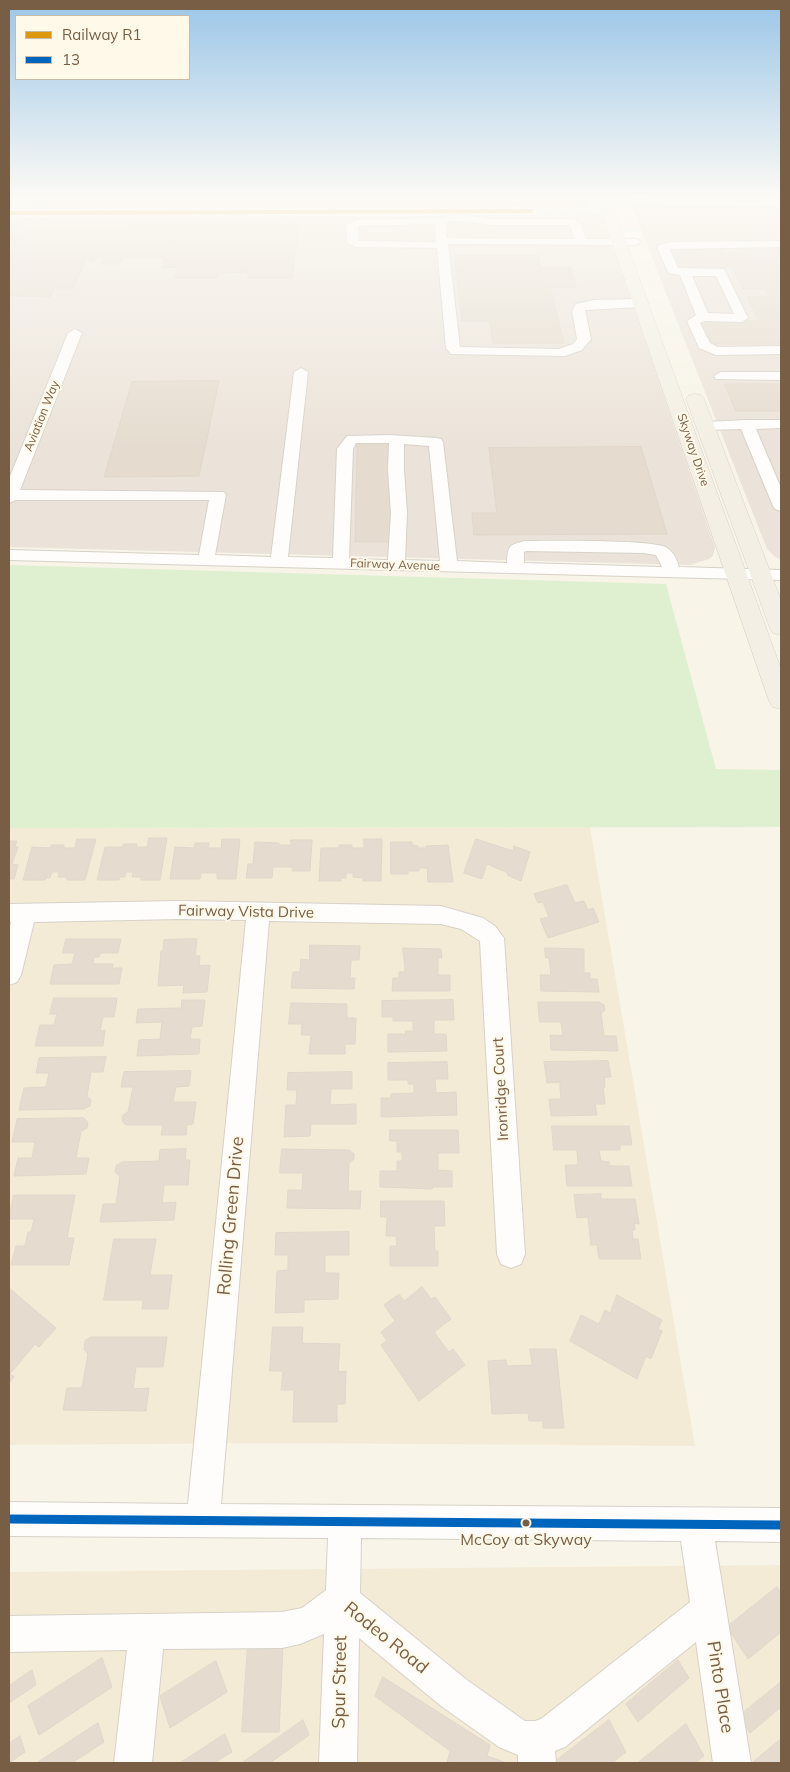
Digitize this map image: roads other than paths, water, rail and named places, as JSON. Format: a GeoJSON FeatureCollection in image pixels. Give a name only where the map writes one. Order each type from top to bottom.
{"type":"FeatureCollection","features":[{"type":"Feature","properties":{"kind":"main road","name":"Skyway Drive"},"geometry":{"type":"LineString","coordinates":[[639,281],[641,303],[781,701]]}},
{"type":"Feature","properties":{"kind":"main road","name":"Skyway Drive"},"geometry":{"type":"LineString","coordinates":[[688,380],[705,426],[771,575],[781,628]]}},
{"type":"Feature","properties":{"kind":"street"},"geometry":{"type":"LineString","coordinates":[[446,281],[453,348],[456,352],[560,352],[575,349],[584,343],[585,338],[578,311],[580,308],[594,304],[641,303]]}},
{"type":"Feature","properties":{"kind":"street"},"geometry":{"type":"LineString","coordinates":[[688,281],[704,317]]}},
{"type":"Feature","properties":{"kind":"street"},"geometry":{"type":"LineString","coordinates":[[724,281],[742,318],[704,317],[692,321],[704,345],[716,351],[781,350]]}},
{"type":"Feature","properties":{"kind":"street","name":"Aviation Way"},"geometry":{"type":"LineString","coordinates":[[9,497],[75,333]]}},
{"type":"Feature","properties":{"kind":"street"},"geometry":{"type":"LineString","coordinates":[[280,562],[301,372]]}},
{"type":"Feature","properties":{"kind":"street"},"geometry":{"type":"LineString","coordinates":[[721,376],[781,376]]}},
{"type":"Feature","properties":{"kind":"street"},"geometry":{"type":"LineString","coordinates":[[746,424],[781,506]]}},
{"type":"Feature","properties":{"kind":"street"},"geometry":{"type":"LineString","coordinates":[[705,426],[781,424]]}},
{"type":"Feature","properties":{"kind":"street"},"geometry":{"type":"LineString","coordinates":[[341,564],[340,530],[345,449],[352,440],[397,440],[436,442],[441,468],[444,515],[449,545],[448,567]]}},
{"type":"Feature","properties":{"kind":"street"},"geometry":{"type":"LineString","coordinates":[[396,565],[399,513],[396,470],[397,440]]}},
{"type":"Feature","properties":{"kind":"street"},"geometry":{"type":"LineString","coordinates":[[9,497],[218,495],[206,560]]}},
{"type":"Feature","properties":{"kind":"street"},"geometry":{"type":"LineString","coordinates":[[515,568],[516,549],[525,546],[644,548],[661,551],[668,559],[672,573]]}},
{"type":"Feature","properties":{"kind":"street","name":"Fairway Avenue"},"geometry":{"type":"LineString","coordinates":[[9,555],[771,575]]}},
{"type":"Feature","properties":{"kind":"street","name":"Fairway Vista Drive"},"geometry":{"type":"LineString","coordinates":[[17,913],[258,912],[441,915],[482,927]]}},
{"type":"Feature","properties":{"kind":"street","name":"Rolling Green Drive"},"geometry":{"type":"LineString","coordinates":[[203,1520],[258,912]]}},
{"type":"Feature","properties":{"kind":"street"},"geometry":{"type":"LineString","coordinates":[[9,975],[17,913]]}},
{"type":"Feature","properties":{"kind":"street","name":"Ironridge Court"},"geometry":{"type":"LineString","coordinates":[[482,927],[492,938],[511,1254]]}},
{"type":"Feature","properties":{"kind":"street"},"geometry":{"type":"LineString","coordinates":[[9,1519],[781,1525]]}},
{"type":"Feature","properties":{"kind":"street","name":"Spur Street"},"geometry":{"type":"LineString","coordinates":[[338,1763],[341,1600],[345,1521]]}},
{"type":"Feature","properties":{"kind":"street","name":"Pinto Place"},"geometry":{"type":"LineString","coordinates":[[695,1524],[732,1763]]}},
{"type":"Feature","properties":{"kind":"street","name":"Rodeo Road"},"geometry":{"type":"LineString","coordinates":[[9,1634],[282,1630],[302,1627],[325,1614],[341,1600],[454,1693],[512,1734],[523,1739],[536,1752],[552,1734],[708,1610]]}},
{"type":"Feature","properties":{"kind":"street"},"geometry":{"type":"LineString","coordinates":[[133,1763],[147,1632]]}},
{"type":"Feature","properties":{"kind":"place","name":"McCoy at Skyway"},"geometry":{"type":"Point","coordinates":[526,1523]}}]}
